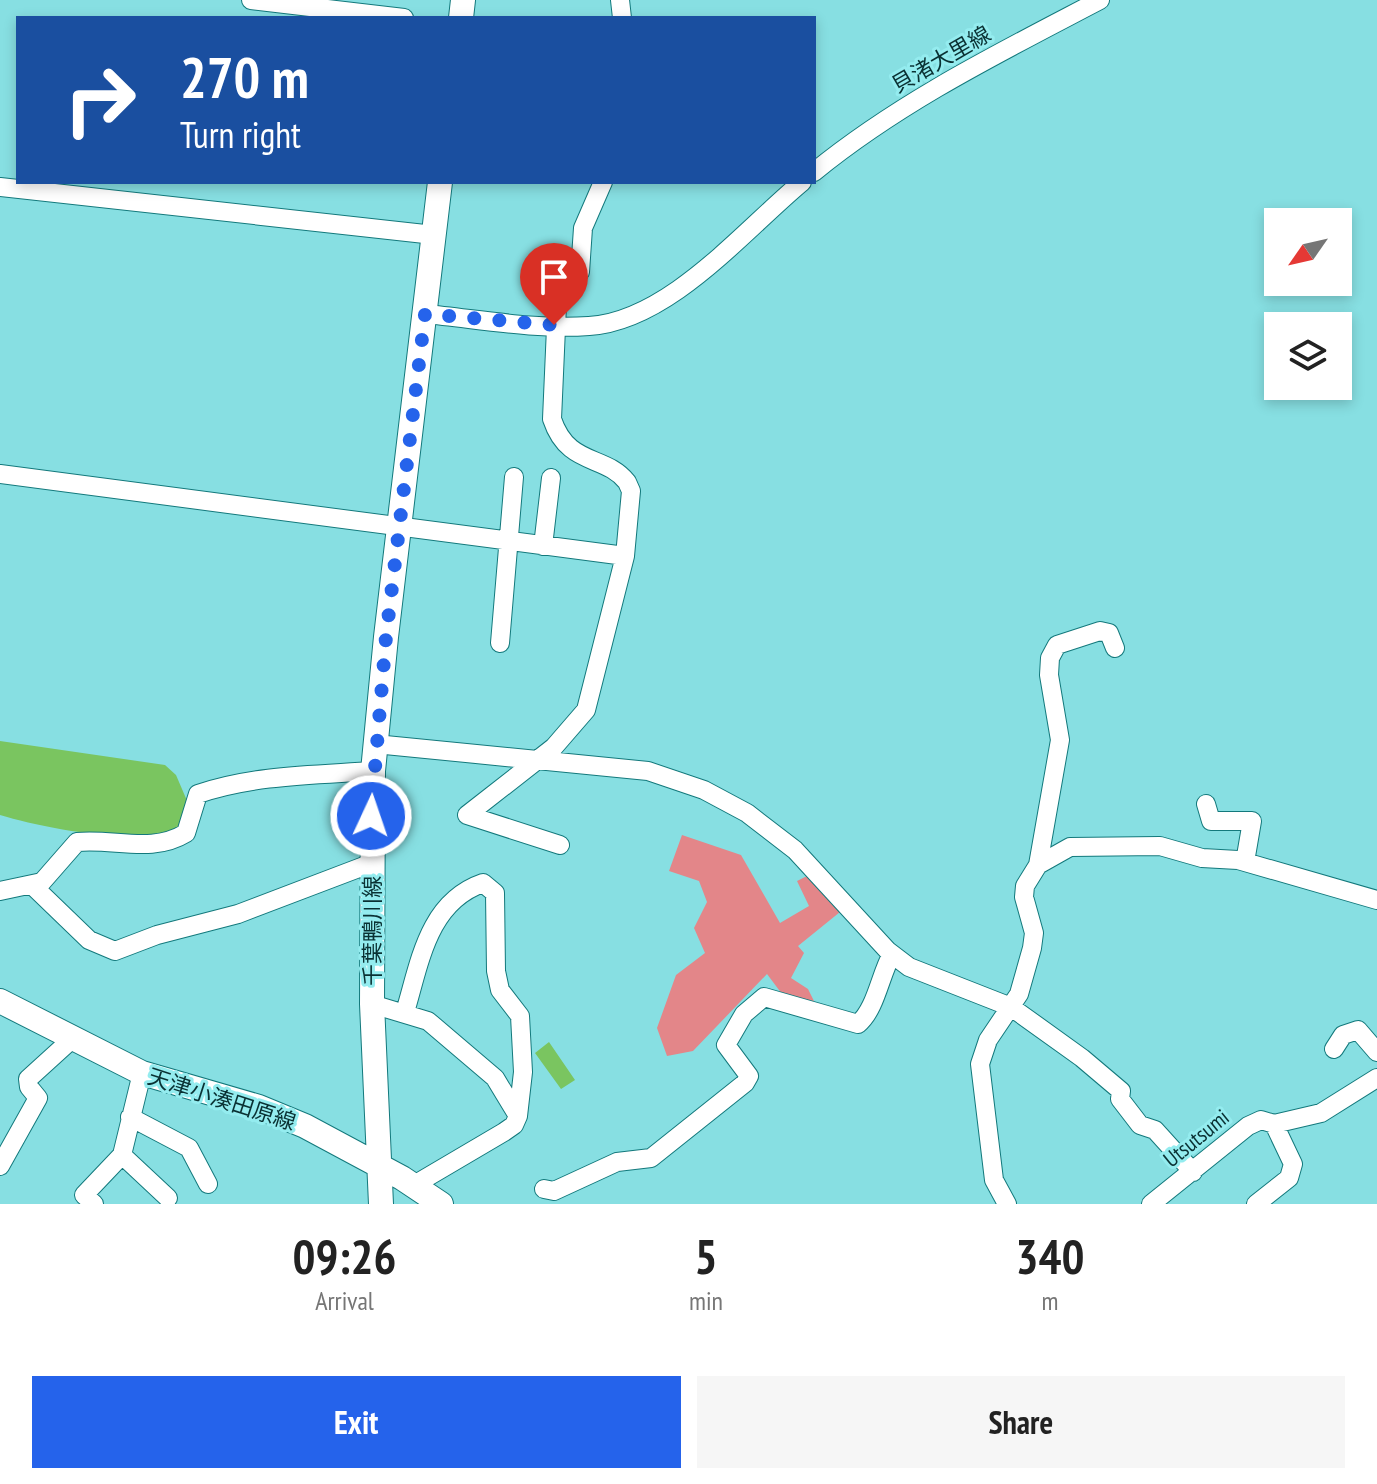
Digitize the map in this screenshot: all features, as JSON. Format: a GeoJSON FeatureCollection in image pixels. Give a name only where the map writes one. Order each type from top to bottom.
{"type":"FeatureCollection","features":[{"type":"Feature","properties":{"kind":"main road","name":"千葉鴨川線"},"geometry":{"type":"LineString","coordinates":[[381,1204],[372,1004],[373,771],[440,184]]}},
{"type":"Feature","properties":{"kind":"main road","name":"天津小湊田原線"},"geometry":{"type":"LineString","coordinates":[[0,1001],[142,1073],[277,1114],[380,1165],[441,1204]]}},
{"type":"Feature","properties":{"kind":"street"},"geometry":{"type":"LineString","coordinates":[[251,0],[387,16]]}},
{"type":"Feature","properties":{"kind":"street","name":"貝渚大里線"},"geometry":{"type":"LineString","coordinates":[[816,171],[893,114],[968,69],[1100,0]]}},
{"type":"Feature","properties":{"kind":"street"},"geometry":{"type":"LineString","coordinates":[[560,845],[467,815],[539,758],[586,710],[625,556],[631,491],[627,482],[582,458],[556,432],[552,419],[554,325],[561,290],[580,272],[583,228],[602,184]]}},
{"type":"Feature","properties":{"kind":"street"},"geometry":{"type":"LineString","coordinates":[[425,314],[554,325],[589,326],[620,321],[647,310],[673,293],[800,184]]}},
{"type":"Feature","properties":{"kind":"street"},"geometry":{"type":"LineString","coordinates":[[0,187],[434,235]]}},
{"type":"Feature","properties":{"kind":"street"},"geometry":{"type":"LineString","coordinates":[[0,474],[625,556]]}},
{"type":"Feature","properties":{"kind":"street"},"geometry":{"type":"LineString","coordinates":[[500,643],[514,477]]}},
{"type":"Feature","properties":{"kind":"street"},"geometry":{"type":"LineString","coordinates":[[543,546],[551,478]]}},
{"type":"Feature","properties":{"kind":"street"},"geometry":{"type":"LineString","coordinates":[[1007,1204],[994,1180],[980,1064],[988,1040],[1019,994],[1032,948],[1034,933],[1024,897],[1025,886],[1038,865],[1060,740],[1049,675],[1050,658],[1057,645],[1100,631],[1109,633],[1115,648]]}},
{"type":"Feature","properties":{"kind":"street"},"geometry":{"type":"LineString","coordinates":[[375,744],[648,771],[715,795],[747,813],[795,850],[892,954],[909,967],[1011,1007],[1082,1058],[1121,1091],[1120,1099],[1140,1125],[1155,1130],[1193,1172]]}},
{"type":"Feature","properties":{"kind":"street"},"geometry":{"type":"LineString","coordinates":[[0,891],[32,885],[48,877],[77,842],[149,844],[177,839],[186,833],[198,794],[210,789],[277,778],[373,771]]}},
{"type":"Feature","properties":{"kind":"street"},"geometry":{"type":"LineString","coordinates":[[1206,804],[1211,821],[1252,821],[1245,862]]}},
{"type":"Feature","properties":{"kind":"street"},"geometry":{"type":"LineString","coordinates":[[1038,865],[1070,847],[1160,846],[1202,858],[1245,862],[1377,900]]}},
{"type":"Feature","properties":{"kind":"street"},"geometry":{"type":"LineString","coordinates":[[32,885],[89,940],[115,951],[157,935],[238,914],[372,863]]}},
{"type":"Feature","properties":{"kind":"street"},"geometry":{"type":"LineString","coordinates":[[405,1012],[434,920],[471,887],[483,883],[495,893],[496,971],[500,990],[520,1016],[523,1089],[518,1116],[514,1125],[504,1132],[414,1185]]}},
{"type":"Feature","properties":{"kind":"street"},"geometry":{"type":"LineString","coordinates":[[544,1189],[554,1191],[617,1162],[651,1158],[745,1083],[749,1076],[726,1045],[744,1014],[764,997],[858,1024],[866,1017],[880,975],[892,954]]}},
{"type":"Feature","properties":{"kind":"street"},"geometry":{"type":"LineString","coordinates":[[372,1004],[428,1021],[495,1078],[518,1116]]}},
{"type":"Feature","properties":{"kind":"street"},"geometry":{"type":"LineString","coordinates":[[1334,1049],[1343,1035],[1358,1030],[1377,1052]]}},
{"type":"Feature","properties":{"kind":"street"},"geometry":{"type":"LineString","coordinates":[[0,1166],[38,1098],[29,1087],[28,1079],[72,1039]]}},
{"type":"Feature","properties":{"kind":"street"},"geometry":{"type":"LineString","coordinates":[[94,1204],[84,1195],[122,1155],[142,1073]]}},
{"type":"Feature","properties":{"kind":"street","name":"Utsutsumi"},"geometry":{"type":"LineString","coordinates":[[1151,1204],[1248,1126],[1261,1120],[1274,1124],[1321,1113],[1377,1078]]}},
{"type":"Feature","properties":{"kind":"street"},"geometry":{"type":"LineString","coordinates":[[130,1117],[189,1148],[208,1184]]}},
{"type":"Feature","properties":{"kind":"street"},"geometry":{"type":"LineString","coordinates":[[1256,1204],[1289,1178],[1293,1164],[1274,1124]]}},
{"type":"Feature","properties":{"kind":"street"},"geometry":{"type":"LineString","coordinates":[[122,1155],[168,1198]]}},
{"type":"Feature","properties":{"kind":"shaded area"},"geometry":{"type":"Polygon","coordinates":[[[0,741],[165,765],[176,775],[188,803],[178,831],[139,837],[90,834],[0,815],[0,741]]]}},
{"type":"Feature","properties":{"kind":"shaded area"},"geometry":{"type":"Polygon","coordinates":[[[682,835],[741,855],[780,923],[809,906],[797,881],[811,874],[840,912],[798,946],[804,953],[791,978],[808,989],[814,1001],[785,998],[767,974],[693,1051],[667,1056],[657,1028],[676,975],[705,953],[694,928],[707,902],[699,881],[669,871],[682,835]]]}},
{"type":"Feature","properties":{"kind":"shaded area"},"geometry":{"type":"Polygon","coordinates":[[[549,1042],[575,1080],[561,1089],[535,1053],[549,1042]]]}},
{"type":"Feature","properties":{"kind":"route"},"geometry":{"type":"LineString","coordinates":[[371,816],[386,637],[425,314],[554,325]]}}]}
